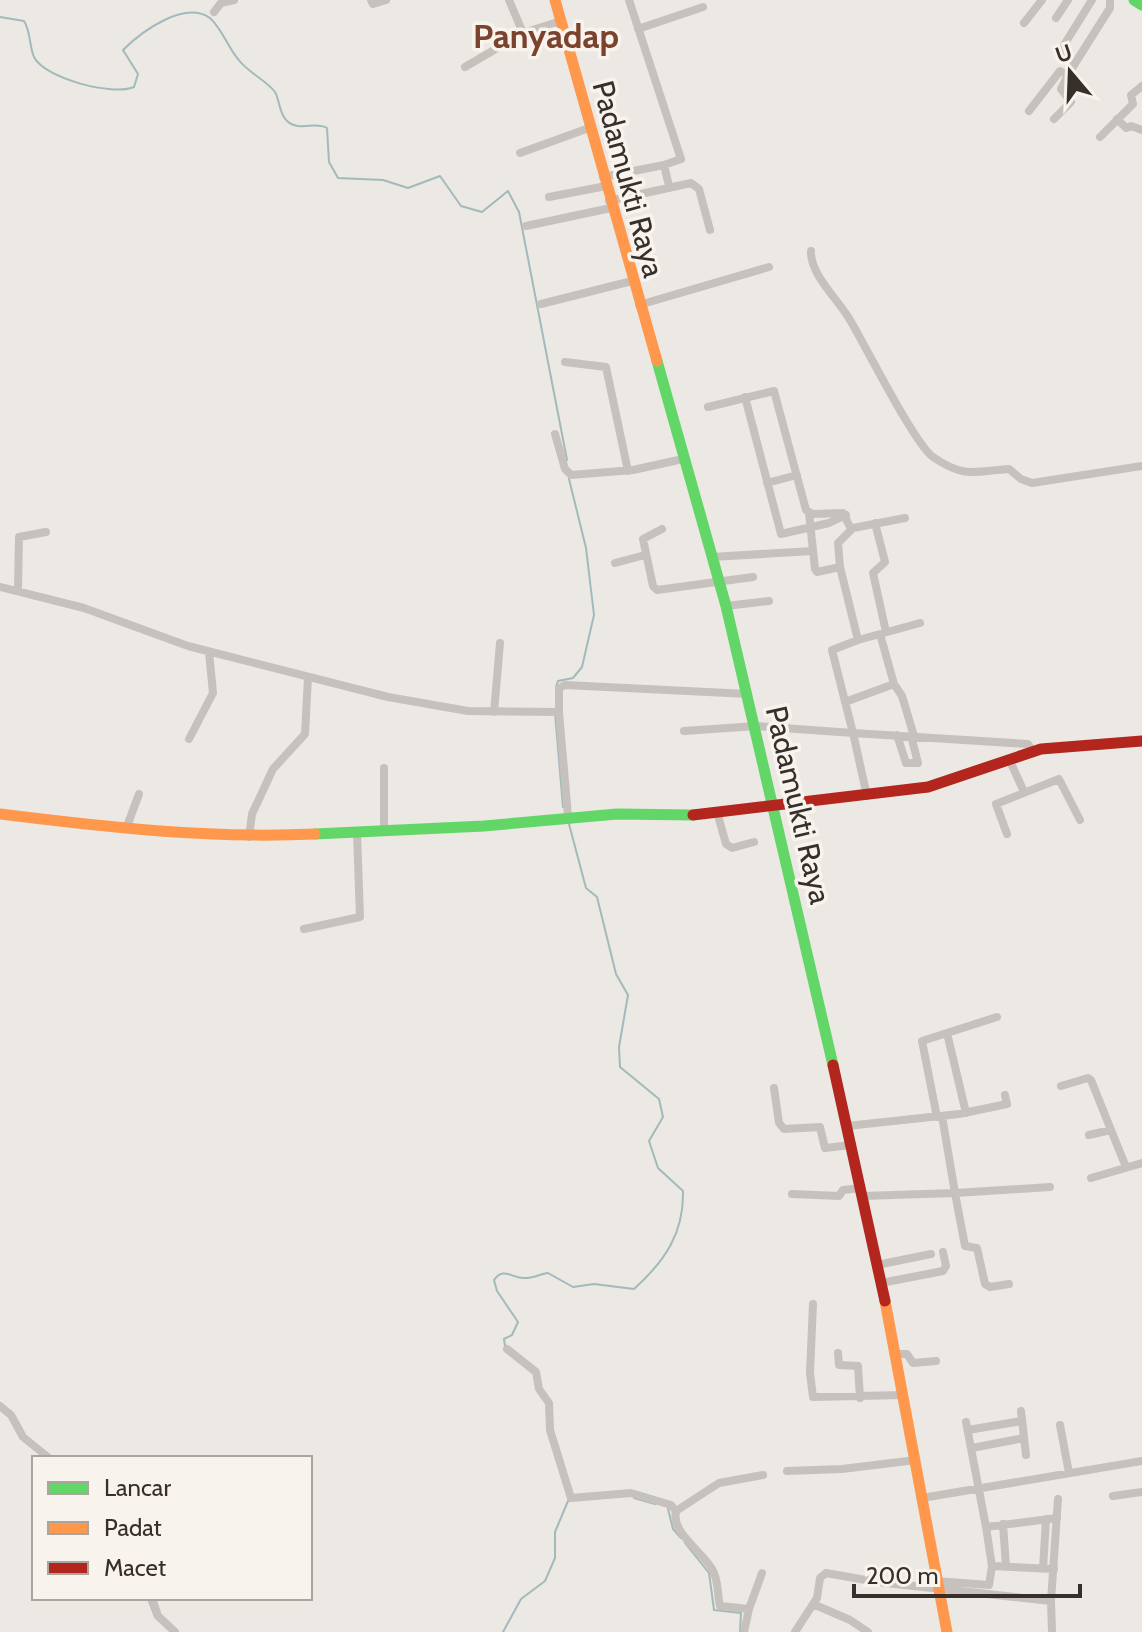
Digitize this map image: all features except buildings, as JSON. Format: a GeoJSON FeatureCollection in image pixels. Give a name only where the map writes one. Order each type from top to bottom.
{"type":"FeatureCollection","features":[{"type":"Feature","properties":{"kind":"street"},"geometry":{"type":"LineString","coordinates":[[214,12],[221,3],[234,0]]}},
{"type":"Feature","properties":{"kind":"street"},"geometry":{"type":"LineString","coordinates":[[371,0],[373,4],[386,0]]}},
{"type":"Feature","properties":{"kind":"street"},"geometry":{"type":"LineString","coordinates":[[509,0],[523,33]]}},
{"type":"Feature","properties":{"kind":"street","name":"Padamukti Raya"},"geometry":{"type":"LineString","coordinates":[[555,0],[610,204],[726,606],[756,726],[862,1192],[947,1632]]}},
{"type":"Feature","properties":{"kind":"street"},"geometry":{"type":"LineString","coordinates":[[549,197],[681,159],[629,0]]}},
{"type":"Feature","properties":{"kind":"street"},"geometry":{"type":"LineString","coordinates":[[1024,23],[1042,0]]}},
{"type":"Feature","properties":{"kind":"street"},"geometry":{"type":"LineString","coordinates":[[1056,18],[1068,0]]}},
{"type":"Feature","properties":{"kind":"street"},"geometry":{"type":"LineString","coordinates":[[1074,65],[1059,53],[1092,0]]}},
{"type":"Feature","properties":{"kind":"street"},"geometry":{"type":"LineString","coordinates":[[1054,119],[1070,103],[1061,89],[1110,8],[1110,0]]}},
{"type":"Feature","properties":{"kind":"street"},"geometry":{"type":"LineString","coordinates":[[1134,0],[1142,5]]}},
{"type":"Feature","properties":{"kind":"street"},"geometry":{"type":"LineString","coordinates":[[638,29],[703,7]]}},
{"type":"Feature","properties":{"kind":"street"},"geometry":{"type":"LineString","coordinates":[[465,67],[523,33],[561,21]]}},
{"type":"Feature","properties":{"kind":"street"},"geometry":{"type":"LineString","coordinates":[[1029,111],[1060,71],[1068,75]]}},
{"type":"Feature","properties":{"kind":"street"},"geometry":{"type":"LineString","coordinates":[[1100,137],[1133,104],[1131,95],[1142,86]]}},
{"type":"Feature","properties":{"kind":"street"},"geometry":{"type":"LineString","coordinates":[[1117,119],[1126,129],[1131,126],[1142,130]]}},
{"type":"Feature","properties":{"kind":"street"},"geometry":{"type":"LineString","coordinates":[[520,153],[589,128]]}},
{"type":"Feature","properties":{"kind":"street"},"geometry":{"type":"LineString","coordinates":[[664,165],[669,186]]}},
{"type":"Feature","properties":{"kind":"street"},"geometry":{"type":"LineString","coordinates":[[526,226],[669,186],[691,183],[699,189],[710,230]]}},
{"type":"Feature","properties":{"kind":"street"},"geometry":{"type":"LineString","coordinates":[[811,251],[812,264],[843,307],[930,455],[958,471],[974,475],[1009,469],[1032,483],[1142,466]]}},
{"type":"Feature","properties":{"kind":"street"},"geometry":{"type":"LineString","coordinates":[[639,306],[769,267]]}},
{"type":"Feature","properties":{"kind":"street"},"geometry":{"type":"LineString","coordinates":[[541,304],[632,281]]}},
{"type":"Feature","properties":{"kind":"street"},"geometry":{"type":"LineString","coordinates":[[565,362],[606,367],[628,471]]}},
{"type":"Feature","properties":{"kind":"street"},"geometry":{"type":"LineString","coordinates":[[708,407],[774,391],[809,513],[817,572],[840,567]]}},
{"type":"Feature","properties":{"kind":"street"},"geometry":{"type":"LineString","coordinates":[[745,397],[781,534],[846,515]]}},
{"type":"Feature","properties":{"kind":"street"},"geometry":{"type":"LineString","coordinates":[[555,434],[567,473],[628,471],[683,459]]}},
{"type":"Feature","properties":{"kind":"street"},"geometry":{"type":"LineString","coordinates":[[767,483],[797,475]]}},
{"type":"Feature","properties":{"kind":"street"},"geometry":{"type":"LineString","coordinates":[[809,513],[839,511],[846,515],[851,529]]}},
{"type":"Feature","properties":{"kind":"street"},"geometry":{"type":"LineString","coordinates":[[858,640],[840,567],[838,543],[851,529],[905,518]]}},
{"type":"Feature","properties":{"kind":"street"},"geometry":{"type":"LineString","coordinates":[[875,523],[885,562],[873,573],[883,633],[894,684],[902,696],[918,763],[906,763],[897,735]]}},
{"type":"Feature","properties":{"kind":"street"},"geometry":{"type":"LineString","coordinates":[[662,529],[644,537],[645,555],[653,586],[657,590],[753,577]]}},
{"type":"Feature","properties":{"kind":"street"},"geometry":{"type":"LineString","coordinates":[[18,590],[19,537],[24,533],[46,532]]}},
{"type":"Feature","properties":{"kind":"street"},"geometry":{"type":"LineString","coordinates":[[712,557],[812,551]]}},
{"type":"Feature","properties":{"kind":"street"},"geometry":{"type":"LineString","coordinates":[[615,563],[645,555]]}},
{"type":"Feature","properties":{"kind":"street"},"geometry":{"type":"LineString","coordinates":[[0,587],[18,590],[209,652],[388,697],[494,712],[559,712]]}},
{"type":"Feature","properties":{"kind":"street"},"geometry":{"type":"LineString","coordinates":[[726,606],[769,601]]}},
{"type":"Feature","properties":{"kind":"street"},"geometry":{"type":"LineString","coordinates":[[867,797],[832,650],[920,623]]}},
{"type":"Feature","properties":{"kind":"street"},"geometry":{"type":"LineString","coordinates":[[494,712],[500,643]]}},
{"type":"Feature","properties":{"kind":"street"},"geometry":{"type":"LineString","coordinates":[[189,739],[213,693],[209,652]]}},
{"type":"Feature","properties":{"kind":"street"},"geometry":{"type":"LineString","coordinates":[[249,837],[252,814],[273,769],[283,754],[305,734],[308,677]]}},
{"type":"Feature","properties":{"kind":"street"},"geometry":{"type":"LineString","coordinates":[[845,702],[894,684]]}},
{"type":"Feature","properties":{"kind":"street"},"geometry":{"type":"LineString","coordinates":[[568,816],[559,688],[565,685],[748,694]]}},
{"type":"Feature","properties":{"kind":"street"},"geometry":{"type":"LineString","coordinates":[[684,731],[756,726],[1028,744],[1033,752]]}},
{"type":"Feature","properties":{"kind":"street"},"geometry":{"type":"LineString","coordinates":[[0,814],[126,829],[249,837],[384,832],[568,816],[717,812],[867,797],[928,787],[1033,752],[1094,742],[1142,741]]}},
{"type":"Feature","properties":{"kind":"street"},"geometry":{"type":"LineString","coordinates":[[1010,761],[1024,792]]}},
{"type":"Feature","properties":{"kind":"street"},"geometry":{"type":"LineString","coordinates":[[384,768],[384,832]]}},
{"type":"Feature","properties":{"kind":"street"},"geometry":{"type":"LineString","coordinates":[[1007,834],[996,804],[1060,779],[1080,820]]}},
{"type":"Feature","properties":{"kind":"street"},"geometry":{"type":"LineString","coordinates":[[126,829],[139,794]]}},
{"type":"Feature","properties":{"kind":"street"},"geometry":{"type":"LineString","coordinates":[[717,812],[726,844],[732,848],[754,842]]}},
{"type":"Feature","properties":{"kind":"street"},"geometry":{"type":"LineString","coordinates":[[304,929],[360,917],[357,833]]}},
{"type":"Feature","properties":{"kind":"street"},"geometry":{"type":"LineString","coordinates":[[997,1017],[921,1042],[940,1116],[961,1238],[965,1246],[977,1248],[985,1284],[990,1287],[1009,1284]]}},
{"type":"Feature","properties":{"kind":"street"},"geometry":{"type":"LineString","coordinates":[[947,1033],[966,1113]]}},
{"type":"Feature","properties":{"kind":"street"},"geometry":{"type":"LineString","coordinates":[[1061,1086],[1088,1078],[1091,1080],[1126,1167]]}},
{"type":"Feature","properties":{"kind":"street"},"geometry":{"type":"LineString","coordinates":[[774,1088],[779,1123],[784,1129],[820,1127],[825,1148],[851,1145]]}},
{"type":"Feature","properties":{"kind":"street"},"geometry":{"type":"LineString","coordinates":[[847,1126],[966,1113],[1007,1104],[1005,1095]]}},
{"type":"Feature","properties":{"kind":"street"},"geometry":{"type":"LineString","coordinates":[[1089,1135],[1111,1130]]}},
{"type":"Feature","properties":{"kind":"street"},"geometry":{"type":"LineString","coordinates":[[1091,1178],[1142,1163]]}},
{"type":"Feature","properties":{"kind":"street"},"geometry":{"type":"LineString","coordinates":[[792,1194],[839,1196],[843,1190],[955,1193],[1050,1187]]}},
{"type":"Feature","properties":{"kind":"street"},"geometry":{"type":"LineString","coordinates":[[881,1283],[945,1270],[943,1252]]}},
{"type":"Feature","properties":{"kind":"street"},"geometry":{"type":"LineString","coordinates":[[877,1265],[931,1254]]}},
{"type":"Feature","properties":{"kind":"street"},"geometry":{"type":"LineString","coordinates":[[813,1304],[812,1395],[860,1398],[903,1395]]}},
{"type":"Feature","properties":{"kind":"street"},"geometry":{"type":"LineString","coordinates":[[507,1349],[536,1372],[539,1389],[549,1403],[550,1430],[571,1498],[631,1493],[671,1505],[676,1511],[677,1526],[712,1569],[720,1606],[749,1609]]}},
{"type":"Feature","properties":{"kind":"street"},"geometry":{"type":"LineString","coordinates":[[838,1353],[839,1365],[858,1366],[860,1398]]}},
{"type":"Feature","properties":{"kind":"street"},"geometry":{"type":"LineString","coordinates":[[895,1354],[907,1354],[913,1363],[936,1361]]}},
{"type":"Feature","properties":{"kind":"street"},"geometry":{"type":"LineString","coordinates":[[0,1406],[11,1415],[23,1437],[47,1456]]}},
{"type":"Feature","properties":{"kind":"street"},"geometry":{"type":"LineString","coordinates":[[1021,1411],[1026,1455]]}},
{"type":"Feature","properties":{"kind":"street"},"geometry":{"type":"LineString","coordinates":[[795,1632],[813,1604],[820,1578],[826,1573],[877,1582],[988,1585],[992,1566],[981,1489],[967,1426],[1022,1421]]}},
{"type":"Feature","properties":{"kind":"street"},"geometry":{"type":"LineString","coordinates":[[1060,1425],[1069,1473]]}},
{"type":"Feature","properties":{"kind":"street"},"geometry":{"type":"LineString","coordinates":[[972,1448],[1024,1438]]}},
{"type":"Feature","properties":{"kind":"street"},"geometry":{"type":"LineString","coordinates":[[787,1471],[842,1469],[916,1460]]}},
{"type":"Feature","properties":{"kind":"street"},"geometry":{"type":"LineString","coordinates":[[922,1498],[1142,1461]]}},
{"type":"Feature","properties":{"kind":"street"},"geometry":{"type":"LineString","coordinates":[[676,1511],[719,1483],[763,1475]]}},
{"type":"Feature","properties":{"kind":"street"},"geometry":{"type":"LineString","coordinates":[[1113,1496],[1142,1492]]}},
{"type":"Feature","properties":{"kind":"street"},"geometry":{"type":"LineString","coordinates":[[1052,1632],[1058,1499]]}},
{"type":"Feature","properties":{"kind":"street"},"geometry":{"type":"LineString","coordinates":[[986,1527],[1057,1518]]}},
{"type":"Feature","properties":{"kind":"street"},"geometry":{"type":"LineString","coordinates":[[1043,1569],[1046,1519]]}},
{"type":"Feature","properties":{"kind":"street"},"geometry":{"type":"LineString","coordinates":[[1003,1524],[1006,1566]]}},
{"type":"Feature","properties":{"kind":"street"},"geometry":{"type":"LineString","coordinates":[[992,1566],[1054,1569]]}},
{"type":"Feature","properties":{"kind":"street"},"geometry":{"type":"LineString","coordinates":[[744,1632],[762,1573]]}},
{"type":"Feature","properties":{"kind":"street"},"geometry":{"type":"LineString","coordinates":[[937,1583],[1051,1601]]}},
{"type":"Feature","properties":{"kind":"street"},"geometry":{"type":"LineString","coordinates":[[153,1600],[158,1616],[175,1632]]}},
{"type":"Feature","properties":{"kind":"street"},"geometry":{"type":"LineString","coordinates":[[813,1604],[850,1620],[868,1632]]}},
{"type":"Feature","properties":{"kind":"waterway"},"geometry":{"type":"LineString","coordinates":[[0,17],[24,21],[34,57],[51,72],[80,84],[124,89],[134,87],[138,74],[123,50],[164,20],[176,15],[200,13],[218,27],[242,64],[275,92],[287,121],[297,126],[327,128],[329,162],[338,178],[383,180],[408,188],[440,176],[461,206],[482,212],[508,191],[519,212],[567,460]]}},
{"type":"Feature","properties":{"kind":"waterway"},"geometry":{"type":"LineString","coordinates":[[556,687],[558,681],[573,678],[582,667],[594,615],[586,548],[569,479]]}},
{"type":"Feature","properties":{"kind":"waterway"},"geometry":{"type":"LineString","coordinates":[[555,713],[563,807]]}},
{"type":"Feature","properties":{"kind":"waterway"},"geometry":{"type":"LineString","coordinates":[[505,1346],[504,1339],[512,1335],[518,1322],[497,1291],[494,1280],[497,1276],[504,1273],[526,1278],[548,1273],[573,1287],[594,1284],[634,1289],[655,1268],[670,1245],[682,1206],[683,1191],[658,1168],[649,1141],[663,1117],[659,1099],[620,1067],[619,1047],[628,995],[616,974],[597,897],[586,888],[569,824]]}},
{"type":"Feature","properties":{"kind":"waterway"},"geometry":{"type":"LineString","coordinates":[[634,1498],[655,1504]]}},
{"type":"Feature","properties":{"kind":"waterway"},"geometry":{"type":"LineString","coordinates":[[503,1632],[521,1599],[545,1581],[555,1558],[555,1532],[568,1501]]}},
{"type":"Feature","properties":{"kind":"waterway"},"geometry":{"type":"LineString","coordinates":[[668,1509],[673,1529],[681,1538]]}},
{"type":"Feature","properties":{"kind":"waterway"},"geometry":{"type":"LineString","coordinates":[[685,1543],[709,1573],[714,1610],[741,1613],[740,1632]]}},
{"type":"Feature","properties":{"kind":"waterway"},"geometry":{"type":"LineString","coordinates":[[149,1601],[155,1617]]}},
{"type":"Feature","properties":{"kind":"traffic: fast"},"geometry":{"type":"LineString","coordinates":[[1134,0],[1142,5]]}},
{"type":"Feature","properties":{"kind":"traffic: fast"},"geometry":{"type":"LineString","coordinates":[[657,361],[726,606],[833,1065]]}},
{"type":"Feature","properties":{"kind":"traffic: fast"},"geometry":{"type":"LineString","coordinates":[[315,834],[484,826],[617,814],[693,815]]}},
{"type":"Feature","properties":{"kind":"traffic: slow"},"geometry":{"type":"LineString","coordinates":[[555,0],[657,361]]}},
{"type":"Feature","properties":{"kind":"traffic: slow"},"geometry":{"type":"LineString","coordinates":[[0,814],[196,833],[315,834]]}},
{"type":"Feature","properties":{"kind":"traffic: slow"},"geometry":{"type":"LineString","coordinates":[[885,1301],[947,1632]]}},
{"type":"Feature","properties":{"kind":"traffic: jam"},"geometry":{"type":"LineString","coordinates":[[693,815],[928,787],[1041,749],[1142,741]]}},
{"type":"Feature","properties":{"kind":"traffic: jam"},"geometry":{"type":"LineString","coordinates":[[833,1065],[885,1301]]}},
{"type":"Feature","properties":{"kind":"district","name":"Panyadap"},"geometry":{"type":"Point","coordinates":[546,36]}}]}
